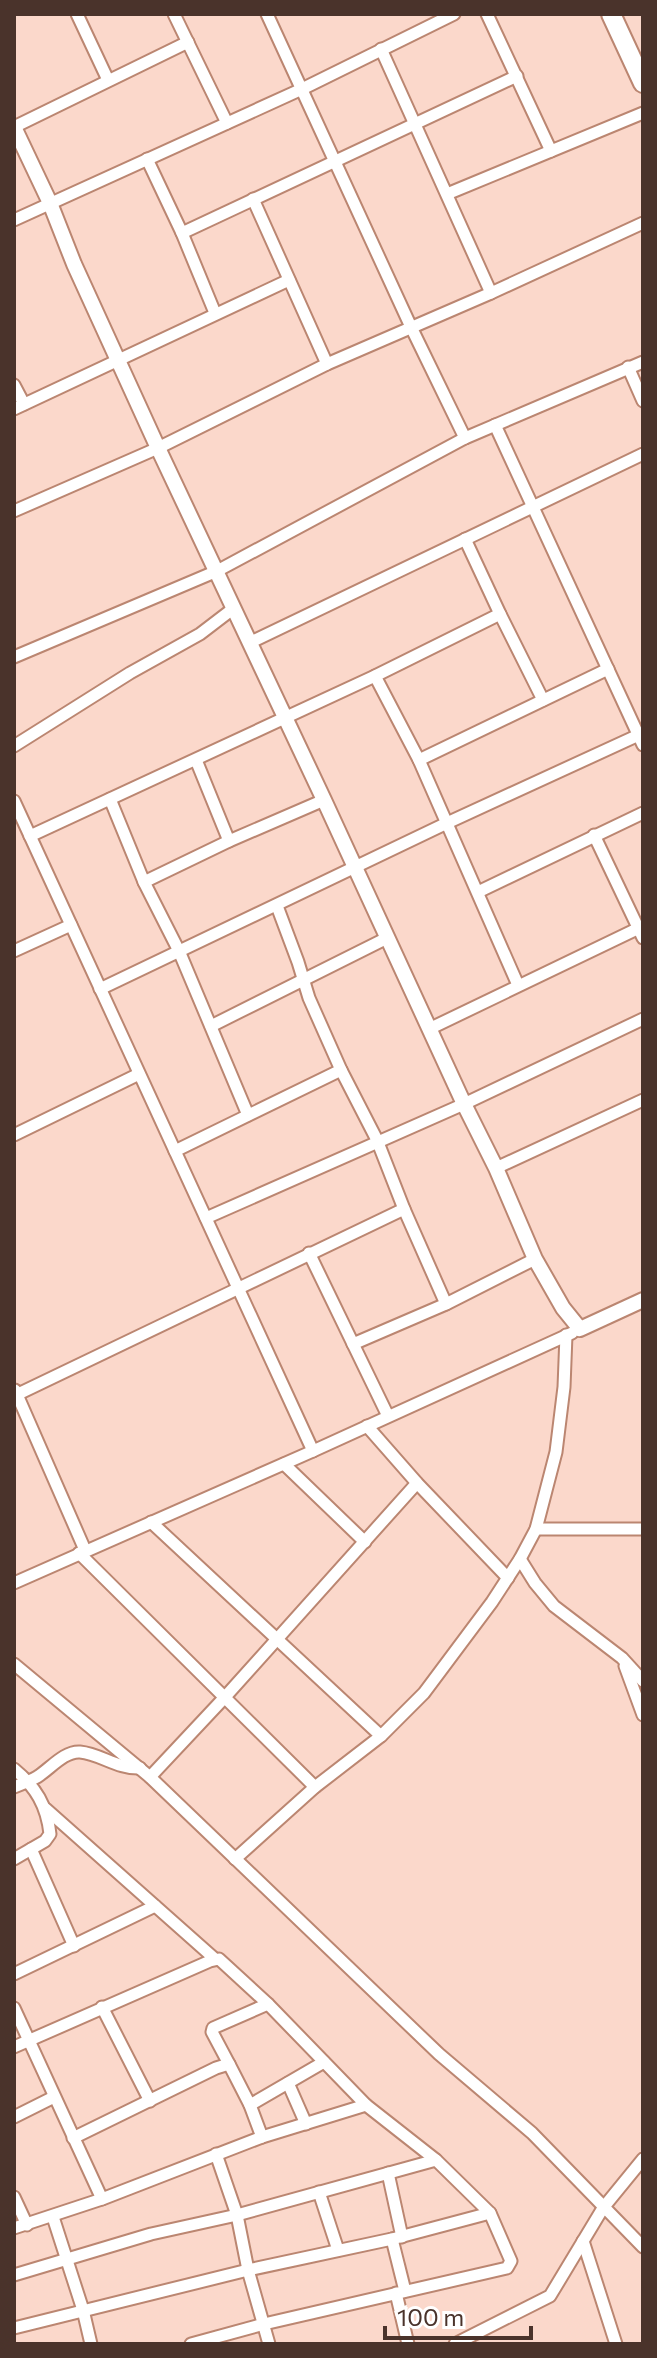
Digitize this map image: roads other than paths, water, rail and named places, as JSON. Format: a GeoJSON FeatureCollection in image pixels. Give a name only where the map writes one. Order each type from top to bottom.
{"type":"FeatureCollection","features":[{"type":"Feature","properties":{"kind":"highway"},"geometry":{"type":"LineString","coordinates":[[611,14],[643,83]]}},
{"type":"Feature","properties":{"kind":"street"},"geometry":{"type":"LineString","coordinates":[[77,14],[108,80]]}},
{"type":"Feature","properties":{"kind":"street"},"geometry":{"type":"LineString","coordinates":[[174,14],[227,123]]}},
{"type":"Feature","properties":{"kind":"street"},"geometry":{"type":"LineString","coordinates":[[267,14],[465,438]]}},
{"type":"Feature","properties":{"kind":"street"},"geometry":{"type":"LineString","coordinates":[[14,220],[302,89],[454,14]]}},
{"type":"Feature","properties":{"kind":"street"},"geometry":{"type":"LineString","coordinates":[[487,14],[551,151]]}},
{"type":"Feature","properties":{"kind":"street"},"geometry":{"type":"LineString","coordinates":[[188,42],[14,127],[158,448],[496,1168],[535,1259],[573,1332],[556,1452],[536,1529],[508,1578],[424,1693],[381,1736],[315,1787],[235,1859]]}},
{"type":"Feature","properties":{"kind":"street"},"geometry":{"type":"LineString","coordinates":[[381,49],[491,293]]}},
{"type":"Feature","properties":{"kind":"street"},"geometry":{"type":"LineString","coordinates":[[182,233],[517,76]]}},
{"type":"Feature","properties":{"kind":"street"},"geometry":{"type":"LineString","coordinates":[[447,194],[643,113]]}},
{"type":"Feature","properties":{"kind":"street"},"geometry":{"type":"LineString","coordinates":[[147,159],[215,313]]}},
{"type":"Feature","properties":{"kind":"street"},"geometry":{"type":"LineString","coordinates":[[253,199],[327,364]]}},
{"type":"Feature","properties":{"kind":"street"},"geometry":{"type":"LineString","coordinates":[[14,511],[158,448],[327,364],[643,223]]}},
{"type":"Feature","properties":{"kind":"street"},"geometry":{"type":"LineString","coordinates":[[14,385],[19,406],[289,280]]}},
{"type":"Feature","properties":{"kind":"street"},"geometry":{"type":"LineString","coordinates":[[14,657],[217,571],[465,438],[643,362]]}},
{"type":"Feature","properties":{"kind":"street"},"geometry":{"type":"LineString","coordinates":[[628,367],[643,401]]}},
{"type":"Feature","properties":{"kind":"street"},"geometry":{"type":"LineString","coordinates":[[100,989],[447,823],[641,737],[495,425]]}},
{"type":"Feature","properties":{"kind":"street"},"geometry":{"type":"LineString","coordinates":[[249,643],[643,454]]}},
{"type":"Feature","properties":{"kind":"street"},"geometry":{"type":"LineString","coordinates":[[465,539],[543,700]]}},
{"type":"Feature","properties":{"kind":"street"},"geometry":{"type":"LineString","coordinates":[[14,746],[130,673],[200,634],[234,608]]}},
{"type":"Feature","properties":{"kind":"street"},"geometry":{"type":"LineString","coordinates":[[30,836],[375,676],[500,614]]}},
{"type":"Feature","properties":{"kind":"street"},"geometry":{"type":"LineString","coordinates":[[419,760],[608,669]]}},
{"type":"Feature","properties":{"kind":"street"},"geometry":{"type":"LineString","coordinates":[[375,676],[419,760],[518,985]]}},
{"type":"Feature","properties":{"kind":"street"},"geometry":{"type":"LineString","coordinates":[[196,760],[229,841]]}},
{"type":"Feature","properties":{"kind":"street"},"geometry":{"type":"LineString","coordinates":[[110,799],[144,882],[179,951],[248,1115]]}},
{"type":"Feature","properties":{"kind":"street"},"geometry":{"type":"LineString","coordinates":[[144,882],[324,800]]}},
{"type":"Feature","properties":{"kind":"street"},"geometry":{"type":"LineString","coordinates":[[14,801],[313,1451]]}},
{"type":"Feature","properties":{"kind":"street"},"geometry":{"type":"LineString","coordinates":[[478,892],[643,813]]}},
{"type":"Feature","properties":{"kind":"street"},"geometry":{"type":"LineString","coordinates":[[429,1029],[518,985],[641,933],[594,835]]}},
{"type":"Feature","properties":{"kind":"street"},"geometry":{"type":"LineString","coordinates":[[277,906],[309,998],[377,1140],[446,1304]]}},
{"type":"Feature","properties":{"kind":"street"},"geometry":{"type":"LineString","coordinates":[[14,951],[71,925]]}},
{"type":"Feature","properties":{"kind":"street"},"geometry":{"type":"LineString","coordinates":[[211,1026],[387,938]]}},
{"type":"Feature","properties":{"kind":"street"},"geometry":{"type":"LineString","coordinates":[[206,1218],[464,1104],[643,1019]]}},
{"type":"Feature","properties":{"kind":"street"},"geometry":{"type":"LineString","coordinates":[[175,1151],[341,1070]]}},
{"type":"Feature","properties":{"kind":"street"},"geometry":{"type":"LineString","coordinates":[[14,1135],[139,1074]]}},
{"type":"Feature","properties":{"kind":"street"},"geometry":{"type":"LineString","coordinates":[[496,1168],[643,1100]]}},
{"type":"Feature","properties":{"kind":"street"},"geometry":{"type":"LineString","coordinates":[[315,1787],[82,1552],[15,1393],[404,1209]]}},
{"type":"Feature","properties":{"kind":"street"},"geometry":{"type":"LineString","coordinates":[[309,1253],[388,1416]]}},
{"type":"Feature","properties":{"kind":"street"},"geometry":{"type":"LineString","coordinates":[[353,1344],[446,1304],[535,1259]]}},
{"type":"Feature","properties":{"kind":"street"},"geometry":{"type":"LineString","coordinates":[[14,1583],[643,1300]]}},
{"type":"Feature","properties":{"kind":"street"},"geometry":{"type":"LineString","coordinates":[[367,1426],[508,1578]]}},
{"type":"Feature","properties":{"kind":"street"},"geometry":{"type":"LineString","coordinates":[[284,1464],[365,1542]]}},
{"type":"Feature","properties":{"kind":"street"},"geometry":{"type":"LineString","coordinates":[[146,1772],[225,1697],[417,1483]]}},
{"type":"Feature","properties":{"kind":"street"},"geometry":{"type":"LineString","coordinates":[[151,1522],[381,1736]]}},
{"type":"Feature","properties":{"kind":"street"},"geometry":{"type":"LineString","coordinates":[[536,1529],[643,1529]]}},
{"type":"Feature","properties":{"kind":"street"},"geometry":{"type":"LineString","coordinates":[[520,1559],[554,1606],[622,1658],[643,1681]]}},
{"type":"Feature","properties":{"kind":"street"},"geometry":{"type":"LineString","coordinates":[[622,1658],[643,1715]]}},
{"type":"Feature","properties":{"kind":"street"},"geometry":{"type":"LineString","coordinates":[[14,1664],[146,1772],[439,2054],[519,2121],[643,2247]]}},
{"type":"Feature","properties":{"kind":"street"},"geometry":{"type":"LineString","coordinates":[[14,1787],[29,1781],[66,1755],[78,1752],[120,1767],[146,1772]]}},
{"type":"Feature","properties":{"kind":"street"},"geometry":{"type":"LineString","coordinates":[[14,1769],[29,1781],[46,1809],[215,1959],[219,1959],[268,2004],[366,2105],[436,2160],[490,2213],[511,2261],[507,2268],[191,2344]]}},
{"type":"Feature","properties":{"kind":"street"},"geometry":{"type":"LineString","coordinates":[[14,1859],[45,1841],[50,1834],[46,1809]]}},
{"type":"Feature","properties":{"kind":"street"},"geometry":{"type":"LineString","coordinates":[[31,1849],[74,1946]]}},
{"type":"Feature","properties":{"kind":"street"},"geometry":{"type":"LineString","coordinates":[[14,1974],[155,1906]]}},
{"type":"Feature","properties":{"kind":"street"},"geometry":{"type":"LineString","coordinates":[[14,2047],[215,1959]]}},
{"type":"Feature","properties":{"kind":"street"},"geometry":{"type":"LineString","coordinates":[[262,2137],[250,2105],[212,2032],[213,2028],[268,2004]]}},
{"type":"Feature","properties":{"kind":"street"},"geometry":{"type":"LineString","coordinates":[[102,2007],[150,2101]]}},
{"type":"Feature","properties":{"kind":"street"},"geometry":{"type":"LineString","coordinates":[[14,2008],[102,2199]]}},
{"type":"Feature","properties":{"kind":"street"},"geometry":{"type":"LineString","coordinates":[[250,2105],[324,2062]]}},
{"type":"Feature","properties":{"kind":"street"},"geometry":{"type":"LineString","coordinates":[[73,2138],[229,2064]]}},
{"type":"Feature","properties":{"kind":"street"},"geometry":{"type":"LineString","coordinates":[[288,2083],[306,2124]]}},
{"type":"Feature","properties":{"kind":"street"},"geometry":{"type":"LineString","coordinates":[[14,2117],[54,2097]]}},
{"type":"Feature","properties":{"kind":"street"},"geometry":{"type":"LineString","coordinates":[[14,2228],[53,2217],[262,2137],[366,2105]]}},
{"type":"Feature","properties":{"kind":"street"},"geometry":{"type":"LineString","coordinates":[[216,2154],[237,2215],[248,2270],[269,2344]]}},
{"type":"Feature","properties":{"kind":"street"},"geometry":{"type":"LineString","coordinates":[[455,2344],[544,2301],[554,2291],[603,2208],[643,2159]]}},
{"type":"Feature","properties":{"kind":"street"},"geometry":{"type":"LineString","coordinates":[[14,2275],[151,2234],[237,2215],[436,2160]]}},
{"type":"Feature","properties":{"kind":"street"},"geometry":{"type":"LineString","coordinates":[[388,2173],[408,2344]]}},
{"type":"Feature","properties":{"kind":"street"},"geometry":{"type":"LineString","coordinates":[[319,2192],[338,2250]]}},
{"type":"Feature","properties":{"kind":"street"},"geometry":{"type":"LineString","coordinates":[[14,2197],[27,2225]]}},
{"type":"Feature","properties":{"kind":"street"},"geometry":{"type":"LineString","coordinates":[[14,2328],[248,2270],[397,2238],[490,2213]]}},
{"type":"Feature","properties":{"kind":"street"},"geometry":{"type":"LineString","coordinates":[[53,2217],[91,2344]]}},
{"type":"Feature","properties":{"kind":"street"},"geometry":{"type":"LineString","coordinates":[[583,2241],[616,2344]]}}]}
